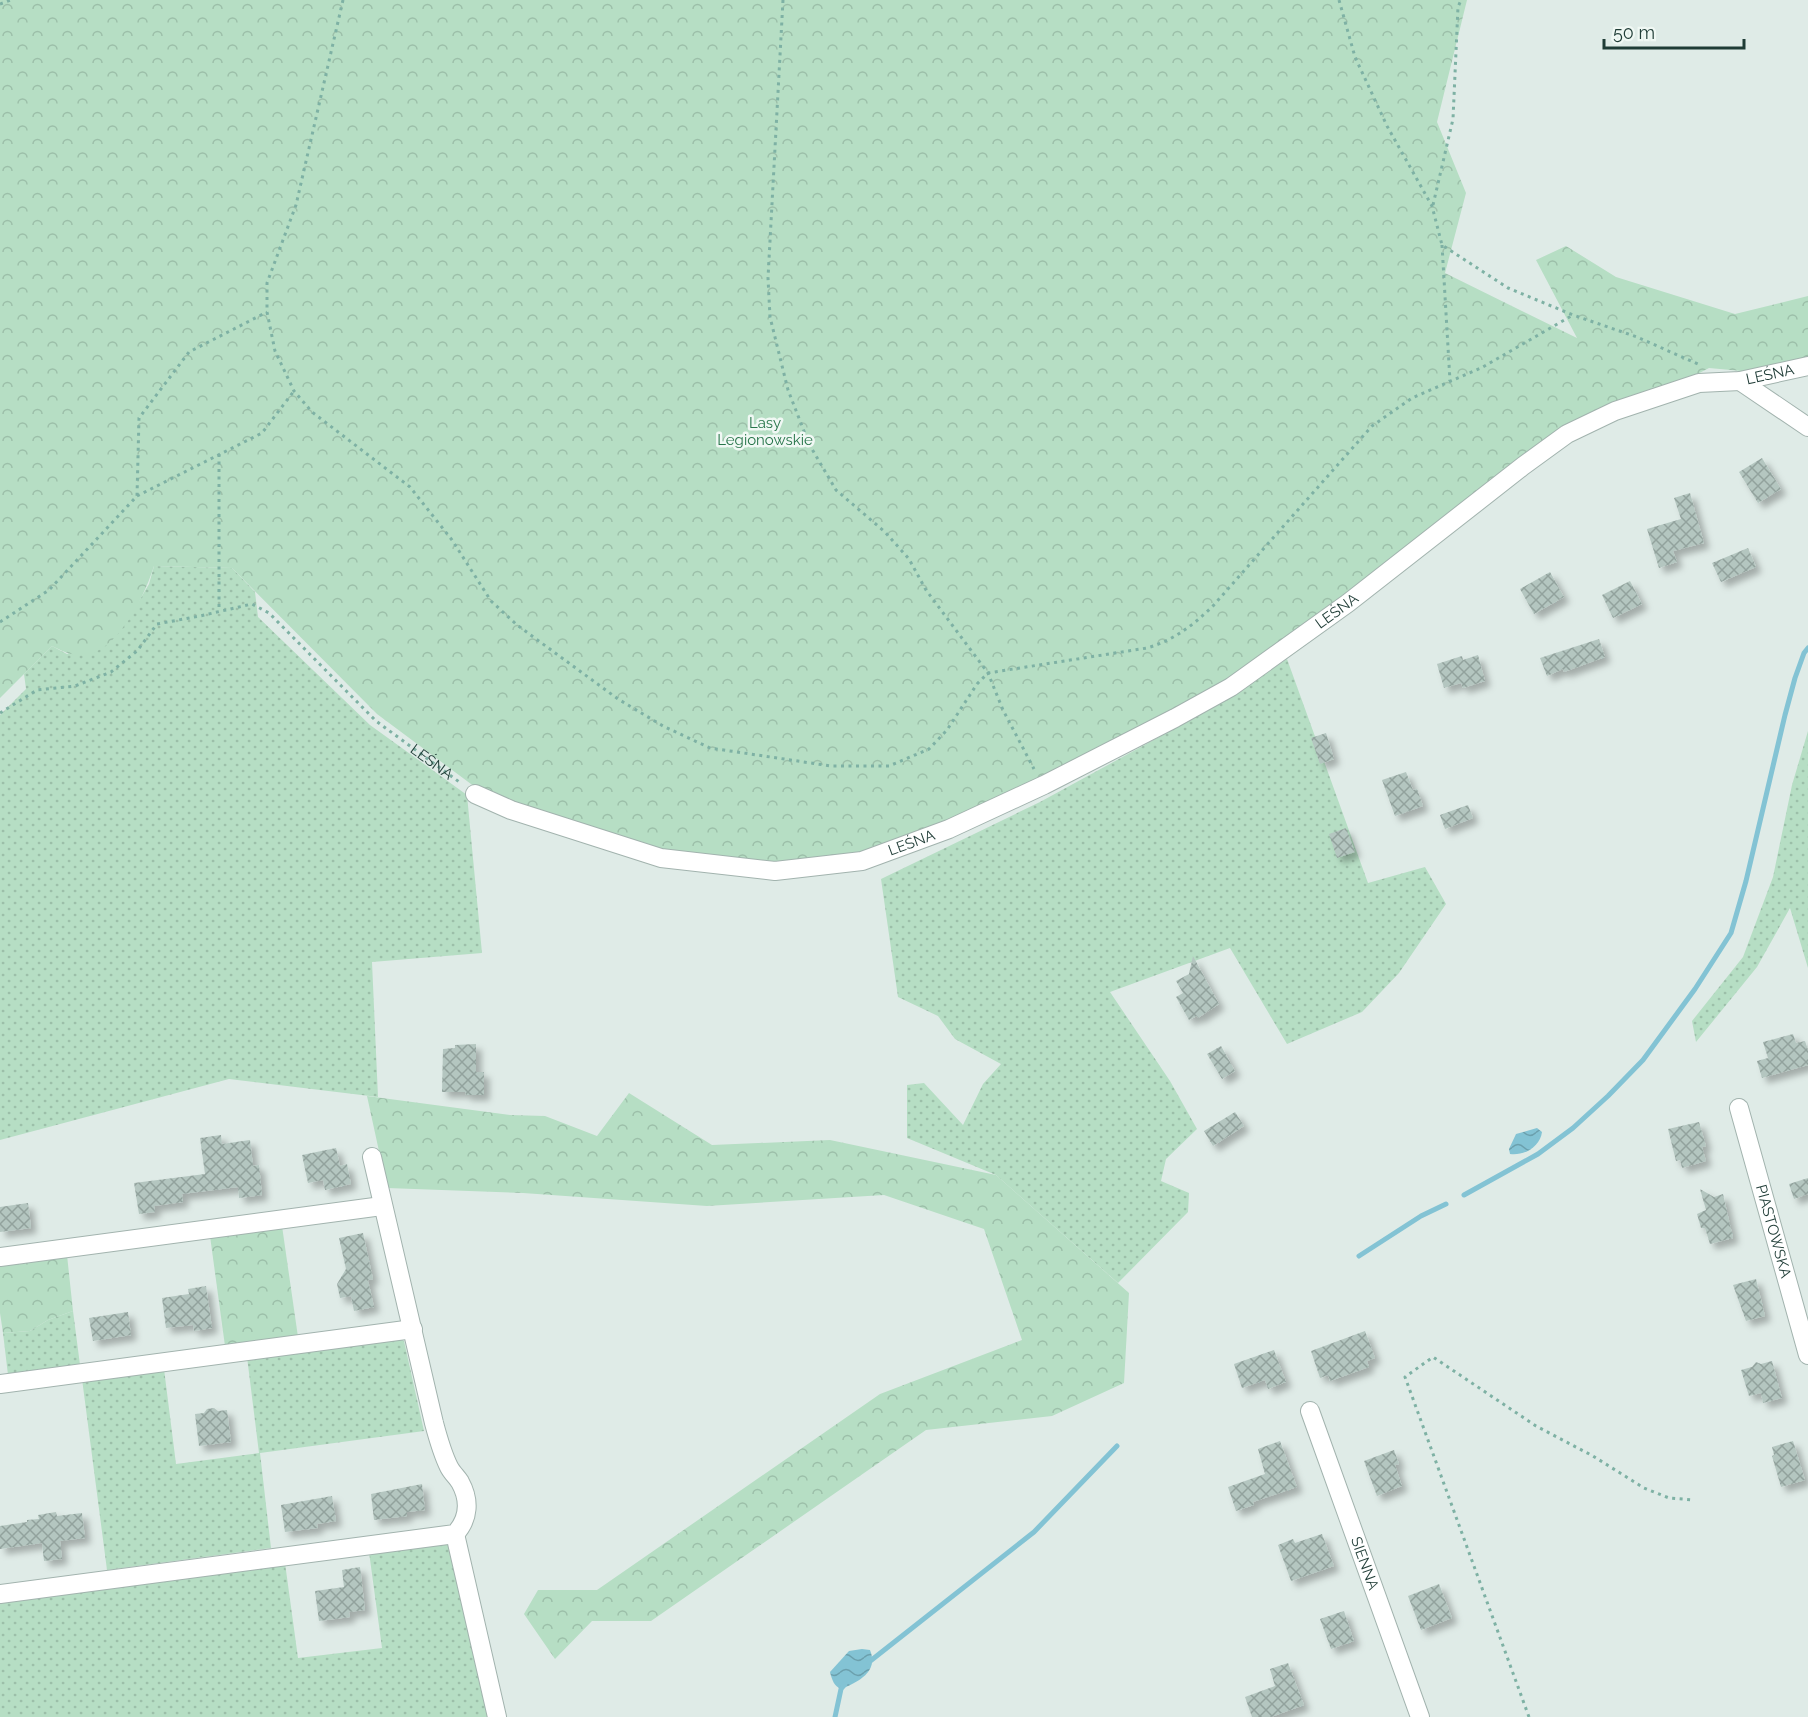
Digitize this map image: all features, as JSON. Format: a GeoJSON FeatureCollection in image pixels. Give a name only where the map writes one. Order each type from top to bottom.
{"type":"FeatureCollection","features":[{"type":"Feature","properties":{"kind":"street","name":"LEŚNA"},"geometry":{"type":"LineString","coordinates":[[475,794],[511,810],[661,858],[776,871],[862,861],[949,829],[1044,785],[1231,687],[1348,603],[1567,434],[1615,411],[1699,383],[1740,381],[1808,366]]}},
{"type":"Feature","properties":{"kind":"street"},"geometry":{"type":"LineString","coordinates":[[1740,381],[1808,427]]}},
{"type":"Feature","properties":{"kind":"street","name":"PIASTOWSKA"},"geometry":{"type":"LineString","coordinates":[[1739,1107],[1808,1355]]}},
{"type":"Feature","properties":{"kind":"street"},"geometry":{"type":"LineString","coordinates":[[0,1594],[455,1534],[464,1525],[467,1512],[466,1498],[460,1482],[450,1470],[442,1451],[372,1157]]}},
{"type":"Feature","properties":{"kind":"street"},"geometry":{"type":"LineString","coordinates":[[0,1257],[382,1206]]}},
{"type":"Feature","properties":{"kind":"street"},"geometry":{"type":"LineString","coordinates":[[0,1384],[413,1329]]}},
{"type":"Feature","properties":{"kind":"street","name":"SIENNA"},"geometry":{"type":"LineString","coordinates":[[1310,1411],[1420,1717]]}},
{"type":"Feature","properties":{"kind":"street"},"geometry":{"type":"LineString","coordinates":[[455,1534],[497,1717]]}},
{"type":"Feature","properties":{"kind":"path"},"geometry":{"type":"LineString","coordinates":[[0,4],[11,0]]}},
{"type":"Feature","properties":{"kind":"path"},"geometry":{"type":"LineString","coordinates":[[343,0],[296,205],[267,283],[267,312],[275,351],[294,391],[312,412],[410,487],[452,540],[491,601],[517,625],[618,699],[663,726],[710,748],[831,766],[889,765],[929,749],[947,730],[976,684],[988,673],[1147,648],[1168,642],[1193,626],[1212,607],[1372,426],[1412,398],[1481,368],[1573,315]]}},
{"type":"Feature","properties":{"kind":"path"},"geometry":{"type":"LineString","coordinates":[[783,0],[768,278],[771,317],[788,390],[809,444],[836,490],[885,532],[909,558],[926,590],[988,673],[1017,739],[1044,785]]}},
{"type":"Feature","properties":{"kind":"path"},"geometry":{"type":"LineString","coordinates":[[1340,0],[1355,57],[1387,126],[1432,206],[1442,245],[1450,381]]}},
{"type":"Feature","properties":{"kind":"path"},"geometry":{"type":"LineString","coordinates":[[1432,206],[1453,119],[1458,7],[1461,0]]}},
{"type":"Feature","properties":{"kind":"path"},"geometry":{"type":"LineString","coordinates":[[1442,245],[1508,288],[1573,315],[1637,337],[1709,368]]}},
{"type":"Feature","properties":{"kind":"path"},"geometry":{"type":"LineString","coordinates":[[137,496],[139,418],[189,352],[267,312]]}},
{"type":"Feature","properties":{"kind":"path"},"geometry":{"type":"LineString","coordinates":[[0,622],[49,590],[137,496],[262,433],[294,391]]}},
{"type":"Feature","properties":{"kind":"path"},"geometry":{"type":"LineString","coordinates":[[219,454],[219,610]]}},
{"type":"Feature","properties":{"kind":"path","name":"LEŚNA"},"geometry":{"type":"LineString","coordinates":[[0,713],[37,690],[75,686],[111,672],[137,651],[157,624],[252,604],[269,613],[376,721],[475,794]]}},
{"type":"Feature","properties":{"kind":"path"},"geometry":{"type":"LineString","coordinates":[[1529,1717],[1405,1377],[1433,1357],[1536,1426],[1593,1456],[1644,1488],[1669,1498],[1694,1500]]}},
{"type":"Feature","properties":{"kind":"green space","name":"Lasy Legionowskie"},"geometry":{"type":"Polygon","coordinates":[[[0,0],[1467,0],[1437,122],[1466,193],[1445,273],[1577,338],[1536,260],[1566,246],[1616,277],[1735,314],[1808,296],[1808,373],[1763,373],[1709,368],[1580,435],[1213,689],[948,825],[858,855],[778,866],[652,853],[479,790],[377,714],[232,568],[154,566],[137,606],[128,621],[108,644],[96,652],[83,655],[71,654],[52,646],[0,698],[0,0]]]}},
{"type":"Feature","properties":{"kind":"green space"},"geometry":{"type":"Polygon","coordinates":[[[154,566],[232,568],[255,592],[258,617],[370,725],[467,795],[482,953],[372,962],[378,1097],[229,1079],[0,1140],[0,715],[26,689],[24,674],[52,646],[67,654],[126,623],[149,584],[154,566]]]}},
{"type":"Feature","properties":{"kind":"green space"},"geometry":{"type":"Polygon","coordinates":[[[1287,659],[1368,883],[1425,867],[1446,904],[1399,973],[1362,1012],[1287,1044],[1230,948],[1110,992],[1170,1081],[1197,1129],[1166,1159],[1161,1181],[1189,1193],[1188,1212],[1118,1283],[996,1175],[907,1138],[907,1085],[924,1083],[963,1125],[983,1084],[1001,1064],[955,1039],[938,1016],[898,997],[881,879],[1040,802],[1216,706],[1287,659]]]}},
{"type":"Feature","properties":{"kind":"green space"},"geometry":{"type":"Polygon","coordinates":[[[1808,731],[1808,968],[1790,908],[1757,967],[1696,1042],[1692,1021],[1743,957],[1773,877],[1792,785],[1808,731]]]}},
{"type":"Feature","properties":{"kind":"green space"},"geometry":{"type":"Polygon","coordinates":[[[629,1093],[712,1145],[830,1140],[996,1175],[1129,1293],[1124,1383],[1052,1416],[926,1430],[651,1621],[592,1621],[555,1659],[524,1614],[538,1590],[597,1590],[880,1394],[1022,1340],[984,1229],[884,1195],[707,1206],[523,1193],[387,1188],[367,1096],[510,1115],[545,1116],[597,1136],[629,1093]]]}},
{"type":"Feature","properties":{"kind":"green space"},"geometry":{"type":"Polygon","coordinates":[[[282,1226],[298,1337],[225,1346],[210,1236],[282,1226]]]}},
{"type":"Feature","properties":{"kind":"green space"},"geometry":{"type":"Polygon","coordinates":[[[67,1255],[73,1311],[48,1320],[30,1331],[3,1333],[0,1313],[0,1264],[67,1255]]]}},
{"type":"Feature","properties":{"kind":"green space"},"geometry":{"type":"Polygon","coordinates":[[[73,1311],[80,1365],[8,1375],[3,1333],[30,1331],[48,1320],[73,1311]]]}},
{"type":"Feature","properties":{"kind":"green space"},"geometry":{"type":"Polygon","coordinates":[[[399,1338],[404,1341],[424,1431],[260,1453],[271,1548],[107,1570],[82,1379],[164,1369],[176,1464],[259,1453],[247,1357],[399,1338]]]}},
{"type":"Feature","properties":{"kind":"green space"},"geometry":{"type":"Polygon","coordinates":[[[449,1541],[488,1717],[0,1717],[0,1601],[285,1563],[298,1658],[382,1648],[369,1552],[449,1541]]]}},
{"type":"Feature","properties":{"kind":"water"},"geometry":{"type":"Polygon","coordinates":[[[1537,1128],[1542,1132],[1535,1146],[1521,1154],[1510,1154],[1509,1149],[1516,1134],[1537,1128]]]}},
{"type":"Feature","properties":{"kind":"water"},"geometry":{"type":"Polygon","coordinates":[[[870,1650],[872,1664],[869,1670],[854,1683],[839,1688],[830,1672],[849,1651],[870,1650]]]}},
{"type":"Feature","properties":{"kind":"building"},"geometry":{"type":"Polygon","coordinates":[[[1762,458],[1781,489],[1758,503],[1739,472],[1762,458]]]}},
{"type":"Feature","properties":{"kind":"building"},"geometry":{"type":"Polygon","coordinates":[[[1690,493],[1704,543],[1673,551],[1677,562],[1659,568],[1647,529],[1681,519],[1674,498],[1690,493]]]}},
{"type":"Feature","properties":{"kind":"building"},"geometry":{"type":"Polygon","coordinates":[[[1748,548],[1756,567],[1721,582],[1712,563],[1748,548]]]}},
{"type":"Feature","properties":{"kind":"building"},"geometry":{"type":"Polygon","coordinates":[[[1550,572],[1564,597],[1534,614],[1520,589],[1550,572]]]}},
{"type":"Feature","properties":{"kind":"building"},"geometry":{"type":"Polygon","coordinates":[[[1630,581],[1642,604],[1613,618],[1602,595],[1630,581]]]}},
{"type":"Feature","properties":{"kind":"building"},"geometry":{"type":"Polygon","coordinates":[[[1599,639],[1605,657],[1547,676],[1540,658],[1599,639]]]}},
{"type":"Feature","properties":{"kind":"building"},"geometry":{"type":"Polygon","coordinates":[[[1478,655],[1485,681],[1463,688],[1461,683],[1444,688],[1437,664],[1462,656],[1463,660],[1478,655]]]}},
{"type":"Feature","properties":{"kind":"building"},"geometry":{"type":"Polygon","coordinates":[[[1326,733],[1334,759],[1320,764],[1311,738],[1326,733]]]}},
{"type":"Feature","properties":{"kind":"building"},"geometry":{"type":"Polygon","coordinates":[[[1406,772],[1413,790],[1417,789],[1423,806],[1395,816],[1382,780],[1406,772]]]}},
{"type":"Feature","properties":{"kind":"building"},"geometry":{"type":"Polygon","coordinates":[[[1468,805],[1473,818],[1445,829],[1440,815],[1468,805]]]}},
{"type":"Feature","properties":{"kind":"building"},"geometry":{"type":"Polygon","coordinates":[[[1346,828],[1355,852],[1337,858],[1329,834],[1346,828]]]}},
{"type":"Feature","properties":{"kind":"building"},"geometry":{"type":"Polygon","coordinates":[[[1193,956],[1219,1004],[1198,1018],[1197,1016],[1189,1020],[1176,997],[1183,993],[1176,981],[1189,974],[1193,956]]]}},
{"type":"Feature","properties":{"kind":"building"},"geometry":{"type":"Polygon","coordinates":[[[1793,1034],[1796,1043],[1805,1041],[1808,1050],[1808,1065],[1762,1078],[1757,1061],[1768,1058],[1763,1042],[1793,1034]]]}},
{"type":"Feature","properties":{"kind":"building"},"geometry":{"type":"Polygon","coordinates":[[[476,1044],[476,1072],[484,1072],[484,1095],[442,1092],[443,1049],[455,1048],[455,1045],[476,1044]]]}},
{"type":"Feature","properties":{"kind":"building"},"geometry":{"type":"Polygon","coordinates":[[[1221,1046],[1235,1071],[1222,1079],[1207,1054],[1221,1046]]]}},
{"type":"Feature","properties":{"kind":"building"},"geometry":{"type":"Polygon","coordinates":[[[1235,1112],[1244,1126],[1213,1146],[1204,1131],[1235,1112]]]}},
{"type":"Feature","properties":{"kind":"building"},"geometry":{"type":"Polygon","coordinates":[[[1699,1122],[1706,1146],[1702,1147],[1706,1161],[1682,1168],[1680,1160],[1676,1161],[1668,1129],[1699,1122]]]}},
{"type":"Feature","properties":{"kind":"building"},"geometry":{"type":"Polygon","coordinates":[[[221,1135],[222,1144],[250,1140],[253,1166],[259,1165],[262,1195],[239,1198],[238,1187],[182,1194],[183,1202],[154,1206],[155,1212],[139,1214],[134,1183],[205,1174],[200,1138],[221,1135]]]}},
{"type":"Feature","properties":{"kind":"building"},"geometry":{"type":"Polygon","coordinates":[[[336,1148],[340,1166],[347,1164],[351,1184],[325,1190],[323,1180],[308,1183],[302,1155],[336,1148]]]}},
{"type":"Feature","properties":{"kind":"building"},"geometry":{"type":"Polygon","coordinates":[[[1808,1178],[1808,1194],[1794,1199],[1789,1184],[1808,1178]]]}},
{"type":"Feature","properties":{"kind":"building"},"geometry":{"type":"Polygon","coordinates":[[[1700,1189],[1714,1197],[1723,1194],[1733,1238],[1710,1244],[1705,1228],[1701,1228],[1697,1214],[1706,1210],[1700,1189]]]}},
{"type":"Feature","properties":{"kind":"building"},"geometry":{"type":"Polygon","coordinates":[[[28,1203],[31,1228],[0,1232],[0,1207],[28,1203]]]}},
{"type":"Feature","properties":{"kind":"building"},"geometry":{"type":"Polygon","coordinates":[[[363,1233],[373,1279],[368,1280],[374,1307],[354,1311],[351,1296],[340,1298],[337,1284],[346,1269],[339,1238],[363,1233]]]}},
{"type":"Feature","properties":{"kind":"building"},"geometry":{"type":"Polygon","coordinates":[[[1756,1279],[1765,1316],[1746,1321],[1733,1285],[1756,1279]]]}},
{"type":"Feature","properties":{"kind":"building"},"geometry":{"type":"Polygon","coordinates":[[[206,1286],[212,1328],[194,1331],[193,1325],[166,1328],[162,1298],[189,1294],[188,1289],[206,1286]]]}},
{"type":"Feature","properties":{"kind":"building"},"geometry":{"type":"Polygon","coordinates":[[[128,1312],[131,1335],[93,1341],[89,1318],[128,1312]]]}},
{"type":"Feature","properties":{"kind":"building"},"geometry":{"type":"Polygon","coordinates":[[[1365,1331],[1375,1358],[1367,1361],[1369,1367],[1330,1381],[1328,1375],[1320,1378],[1311,1351],[1365,1331]]]}},
{"type":"Feature","properties":{"kind":"building"},"geometry":{"type":"Polygon","coordinates":[[[1274,1350],[1286,1382],[1268,1389],[1265,1380],[1242,1388],[1234,1364],[1274,1350]]]}},
{"type":"Feature","properties":{"kind":"building"},"geometry":{"type":"Polygon","coordinates":[[[1772,1361],[1782,1398],[1763,1403],[1761,1393],[1749,1396],[1741,1370],[1752,1367],[1756,1362],[1761,1364],[1772,1361]]]}},
{"type":"Feature","properties":{"kind":"building"},"geometry":{"type":"Polygon","coordinates":[[[214,1408],[218,1411],[227,1410],[231,1442],[199,1446],[195,1414],[214,1408]]]}},
{"type":"Feature","properties":{"kind":"building"},"geometry":{"type":"Polygon","coordinates":[[[1280,1441],[1297,1487],[1253,1502],[1254,1505],[1236,1511],[1228,1487],[1265,1474],[1258,1449],[1280,1441]]]}},
{"type":"Feature","properties":{"kind":"building"},"geometry":{"type":"Polygon","coordinates":[[[1793,1441],[1805,1480],[1781,1487],[1772,1456],[1774,1455],[1772,1447],[1793,1441]]]}},
{"type":"Feature","properties":{"kind":"building"},"geometry":{"type":"Polygon","coordinates":[[[1394,1450],[1399,1464],[1395,1465],[1402,1486],[1377,1496],[1364,1461],[1394,1450]]]}},
{"type":"Feature","properties":{"kind":"building"},"geometry":{"type":"Polygon","coordinates":[[[422,1484],[425,1510],[407,1512],[407,1516],[374,1520],[371,1494],[422,1484]]]}},
{"type":"Feature","properties":{"kind":"building"},"geometry":{"type":"Polygon","coordinates":[[[332,1496],[336,1521],[317,1524],[318,1528],[285,1532],[281,1505],[332,1496]]]}},
{"type":"Feature","properties":{"kind":"building"},"geometry":{"type":"Polygon","coordinates":[[[56,1512],[57,1516],[82,1513],[85,1538],[60,1541],[62,1559],[44,1561],[42,1543],[0,1549],[0,1526],[39,1519],[38,1515],[56,1512]]]}},
{"type":"Feature","properties":{"kind":"building"},"geometry":{"type":"Polygon","coordinates":[[[1322,1534],[1334,1566],[1291,1581],[1278,1545],[1293,1539],[1295,1543],[1322,1534]]]}},
{"type":"Feature","properties":{"kind":"building"},"geometry":{"type":"Polygon","coordinates":[[[360,1567],[365,1610],[349,1612],[350,1617],[319,1621],[315,1591],[344,1587],[342,1570],[360,1567]]]}},
{"type":"Feature","properties":{"kind":"building"},"geometry":{"type":"Polygon","coordinates":[[[1439,1584],[1452,1618],[1421,1630],[1408,1596],[1439,1584]]]}},
{"type":"Feature","properties":{"kind":"building"},"geometry":{"type":"Polygon","coordinates":[[[1344,1611],[1354,1641],[1331,1649],[1320,1619],[1344,1611]]]}},
{"type":"Feature","properties":{"kind":"building"},"geometry":{"type":"Polygon","coordinates":[[[1288,1663],[1304,1705],[1271,1717],[1252,1717],[1245,1697],[1275,1686],[1270,1669],[1288,1663]]]}},
{"type":"Feature","properties":{"kind":"waterway"},"geometry":{"type":"LineString","coordinates":[[1464,1195],[1538,1154],[1573,1128],[1608,1096],[1643,1060],[1695,989],[1731,933],[1746,881],[1785,715],[1795,678],[1808,648]]}},
{"type":"Feature","properties":{"kind":"waterway"},"geometry":{"type":"LineString","coordinates":[[1359,1256],[1421,1216],[1446,1204]]}},
{"type":"Feature","properties":{"kind":"waterway"},"geometry":{"type":"LineString","coordinates":[[869,1662],[1034,1532],[1117,1446]]}},
{"type":"Feature","properties":{"kind":"waterway"},"geometry":{"type":"LineString","coordinates":[[835,1717],[841,1689],[845,1684]]}}]}
